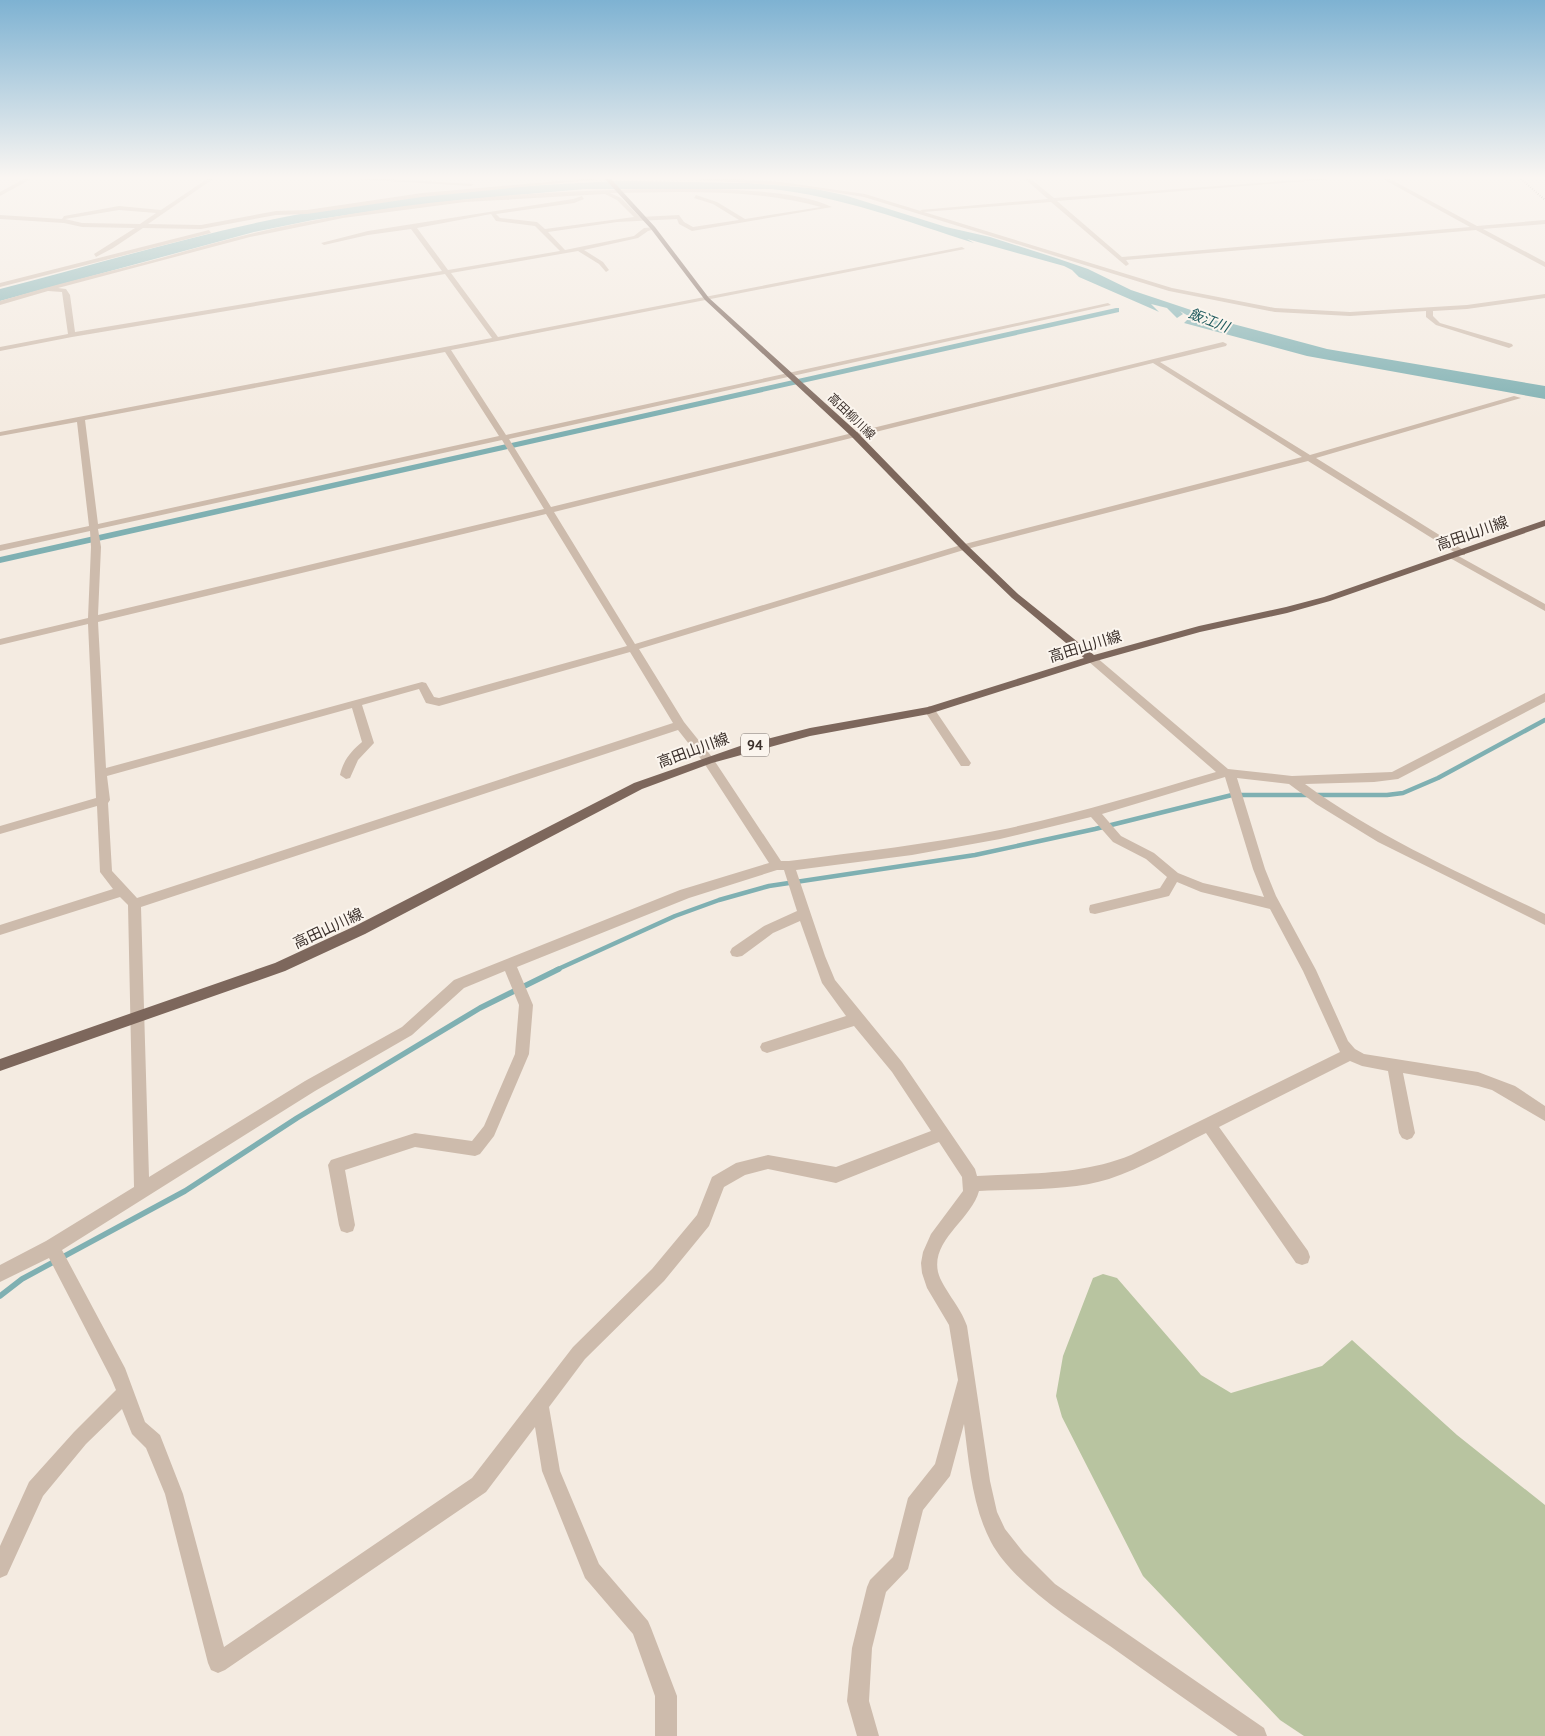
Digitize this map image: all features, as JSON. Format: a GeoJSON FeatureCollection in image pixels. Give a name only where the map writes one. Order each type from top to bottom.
{"type":"FeatureCollection","features":[{"type":"Feature","properties":{"kind":"main road","name":"高田柳川線"},"geometry":{"type":"LineString","coordinates":[[677,260],[707,299],[854,434],[964,547],[1015,596],[1092,659]]}},
{"type":"Feature","properties":{"kind":"main road","name":"高田山川線"},"geometry":{"type":"LineString","coordinates":[[0,1065],[280,967],[360,930],[638,786],[708,760],[810,732],[929,710],[1092,659],[1199,629],[1287,610],[1327,599],[1545,523]]}},
{"type":"Feature","properties":{"kind":"street"},"geometry":{"type":"LineString","coordinates":[[0,278],[16,276],[77,260]]}},
{"type":"Feature","properties":{"kind":"street"},"geometry":{"type":"LineString","coordinates":[[0,285],[102,260]]}},
{"type":"Feature","properties":{"kind":"street"},"geometry":{"type":"LineString","coordinates":[[0,303],[159,260]]}},
{"type":"Feature","properties":{"kind":"street"},"geometry":{"type":"LineString","coordinates":[[439,260],[497,340]]}},
{"type":"Feature","properties":{"kind":"street"},"geometry":{"type":"LineString","coordinates":[[0,348],[72,334],[515,260]]}},
{"type":"Feature","properties":{"kind":"street"},"geometry":{"type":"LineString","coordinates":[[596,260],[606,270]]}},
{"type":"Feature","properties":{"kind":"street"},"geometry":{"type":"LineString","coordinates":[[0,434],[906,260]]}},
{"type":"Feature","properties":{"kind":"street"},"geometry":{"type":"LineString","coordinates":[[1077,260],[1208,298],[1300,312],[1350,314],[1430,310],[1500,304],[1545,296]]}},
{"type":"Feature","properties":{"kind":"street"},"geometry":{"type":"LineString","coordinates":[[1121,260],[1149,282]]}},
{"type":"Feature","properties":{"kind":"street"},"geometry":{"type":"LineString","coordinates":[[41,291],[64,290],[67,295],[72,334]]}},
{"type":"Feature","properties":{"kind":"street"},"geometry":{"type":"LineString","coordinates":[[0,548],[94,529],[1108,305]]}},
{"type":"Feature","properties":{"kind":"street"},"geometry":{"type":"LineString","coordinates":[[1430,310],[1429,317],[1438,324],[1509,346]]}},
{"type":"Feature","properties":{"kind":"street"},"geometry":{"type":"LineString","coordinates":[[0,642],[550,510],[1223,344]]}},
{"type":"Feature","properties":{"kind":"street"},"geometry":{"type":"LineString","coordinates":[[447,349],[550,510],[680,726],[708,760],[783,866],[804,914],[829,982],[856,1019],[897,1067],[969,1174],[972,1184],[971,1194],[937,1240],[930,1254],[929,1266],[930,1277],[956,1320],[981,1481],[988,1512],[998,1536],[1016,1560],[1048,1591],[1256,1736]]}},
{"type":"Feature","properties":{"kind":"street"},"geometry":{"type":"LineString","coordinates":[[1154,361],[1545,608]]}},
{"type":"Feature","properties":{"kind":"street"},"geometry":{"type":"LineString","coordinates":[[102,772],[422,685],[430,700],[439,702],[632,648],[964,547],[1308,458],[1517,398]]}},
{"type":"Feature","properties":{"kind":"street"},"geometry":{"type":"LineString","coordinates":[[81,418],[96,547],[94,620],[106,872],[134,904],[142,1191]]}},
{"type":"Feature","properties":{"kind":"street"},"geometry":{"type":"LineString","coordinates":[[1092,659],[1228,774],[1259,869],[1310,970],[1343,1045],[1350,1054],[1362,1060],[1478,1079],[1496,1084],[1545,1114]]}},
{"type":"Feature","properties":{"kind":"street"},"geometry":{"type":"LineString","coordinates":[[0,1274],[52,1247],[310,1086],[407,1031],[459,984],[685,894],[783,866],[912,850],[980,838],[1093,812],[1228,774],[1292,780],[1394,776],[1545,697]]}},
{"type":"Feature","properties":{"kind":"street"},"geometry":{"type":"LineString","coordinates":[[346,775],[348,766],[359,750],[368,743],[356,703]]}},
{"type":"Feature","properties":{"kind":"street"},"geometry":{"type":"LineString","coordinates":[[929,710],[965,763]]}},
{"type":"Feature","properties":{"kind":"street"},"geometry":{"type":"LineString","coordinates":[[134,904],[680,726]]}},
{"type":"Feature","properties":{"kind":"street"},"geometry":{"type":"LineString","coordinates":[[1292,780],[1320,802],[1359,827],[1545,920]]}},
{"type":"Feature","properties":{"kind":"street"},"geometry":{"type":"LineString","coordinates":[[0,830],[104,800]]}},
{"type":"Feature","properties":{"kind":"street"},"geometry":{"type":"LineString","coordinates":[[1093,812],[1117,839],[1150,856],[1174,876],[1201,887],[1276,905]]}},
{"type":"Feature","properties":{"kind":"street"},"geometry":{"type":"LineString","coordinates":[[1095,909],[1164,892],[1174,876]]}},
{"type":"Feature","properties":{"kind":"street"},"geometry":{"type":"LineString","coordinates":[[0,930],[123,891]]}},
{"type":"Feature","properties":{"kind":"street"},"geometry":{"type":"LineString","coordinates":[[737,952],[758,934],[788,919],[804,914]]}},
{"type":"Feature","properties":{"kind":"street"},"geometry":{"type":"LineString","coordinates":[[348,1225],[336,1165],[415,1140],[475,1149],[489,1131],[522,1054],[526,1005],[509,964]]}},
{"type":"Feature","properties":{"kind":"street"},"geometry":{"type":"LineString","coordinates":[[767,1048],[856,1019]]}},
{"type":"Feature","properties":{"kind":"street"},"geometry":{"type":"LineString","coordinates":[[972,1184],[1073,1178],[1107,1172],[1136,1160],[1350,1054]]}},
{"type":"Feature","properties":{"kind":"street"},"geometry":{"type":"LineString","coordinates":[[1394,1065],[1407,1133]]}},
{"type":"Feature","properties":{"kind":"street"},"geometry":{"type":"LineString","coordinates":[[1208,1124],[1302,1257]]}},
{"type":"Feature","properties":{"kind":"street"},"geometry":{"type":"LineString","coordinates":[[52,1247],[119,1374],[138,1428],[152,1442],[174,1494],[218,1663],[479,1485],[579,1353],[658,1275],[703,1220],[718,1182],[742,1168],[768,1162],[836,1175],[942,1134]]}},
{"type":"Feature","properties":{"kind":"street"},"geometry":{"type":"LineString","coordinates":[[868,1736],[858,1701],[862,1648],[877,1587],[901,1562],[915,1505],[943,1469],[966,1380]]}},
{"type":"Feature","properties":{"kind":"street"},"geometry":{"type":"LineString","coordinates":[[0,1568],[36,1489],[80,1438],[126,1392]]}},
{"type":"Feature","properties":{"kind":"street"},"geometry":{"type":"LineString","coordinates":[[540,1404],[551,1471],[592,1571],[640,1628],[644,1636],[666,1696],[666,1736]]}},
{"type":"Feature","properties":{"kind":"green space"},"geometry":{"type":"Polygon","coordinates":[[[1103,1274],[1117,1278],[1201,1375],[1231,1393],[1322,1366],[1352,1340],[1457,1435],[1545,1505],[1545,1736],[1304,1736],[1280,1720],[1143,1576],[1062,1417],[1056,1396],[1063,1356],[1093,1278],[1103,1274]]]}},
{"type":"Feature","properties":{"kind":"water"},"geometry":{"type":"Polygon","coordinates":[[[110,260],[151,260],[0,301],[0,289],[110,260]]]}},
{"type":"Feature","properties":{"kind":"water","name":"飯江川"},"geometry":{"type":"Polygon","coordinates":[[[1042,260],[1062,260],[1088,269],[1131,290],[1233,324],[1327,349],[1545,386],[1545,399],[1307,356],[1184,323],[1190,317],[1180,311],[1183,314],[1177,318],[1167,308],[1151,304],[1159,312],[1079,277],[1072,270],[1042,260]]]}},
{"type":"Feature","properties":{"kind":"waterway"},"geometry":{"type":"LineString","coordinates":[[0,560],[1116,310]]}},
{"type":"Feature","properties":{"kind":"waterway"},"geometry":{"type":"LineString","coordinates":[[1317,795],[1387,795],[1403,793],[1438,778],[1545,720]]}},
{"type":"Feature","properties":{"kind":"waterway"},"geometry":{"type":"LineString","coordinates":[[556,970],[675,916],[719,900],[769,886],[975,855],[1095,829],[1232,795],[1309,795]]}},
{"type":"Feature","properties":{"kind":"waterway"},"geometry":{"type":"LineString","coordinates":[[0,1296],[22,1279],[185,1191],[297,1118],[480,1008],[559,969]]}}]}
